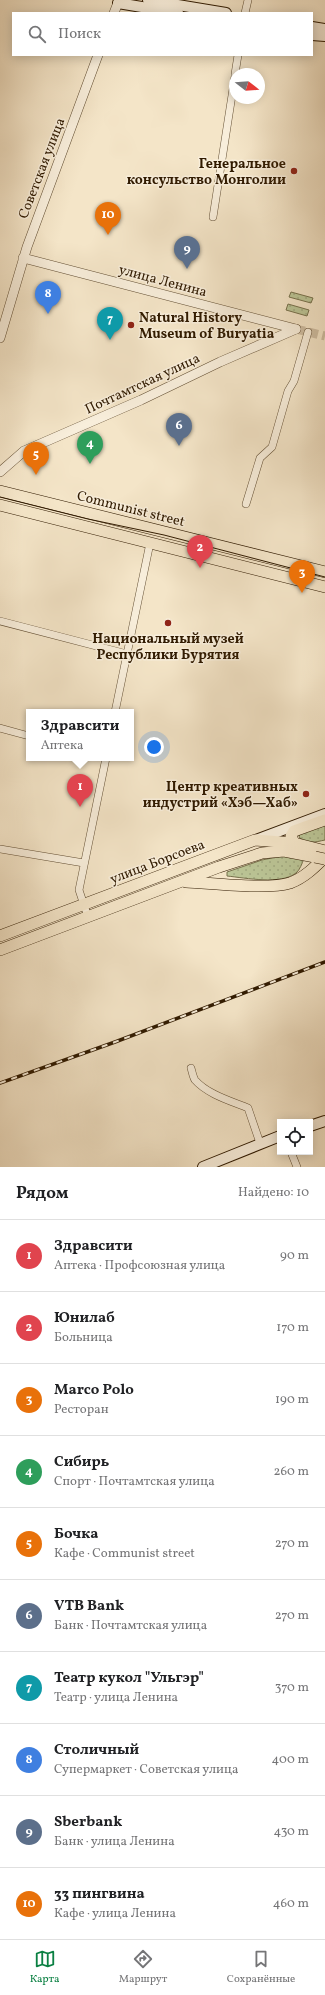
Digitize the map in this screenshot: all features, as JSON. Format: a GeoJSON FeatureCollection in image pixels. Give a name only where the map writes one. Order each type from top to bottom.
{"type":"FeatureCollection","features":[{"type":"Feature","properties":{"kind":"main road"},"geometry":{"type":"LineString","coordinates":[[148,0],[220,12]]}},
{"type":"Feature","properties":{"kind":"main road"},"geometry":{"type":"LineString","coordinates":[[119,1],[173,12]]}},
{"type":"Feature","properties":{"kind":"main road"},"geometry":{"type":"LineString","coordinates":[[313,27],[325,29]]}},
{"type":"Feature","properties":{"kind":"main road"},"geometry":{"type":"LineString","coordinates":[[313,35],[325,36]]}},
{"type":"Feature","properties":{"kind":"main road","name":"Communist street"},"geometry":{"type":"LineString","coordinates":[[0,491],[325,572]]}},
{"type":"Feature","properties":{"kind":"main road"},"geometry":{"type":"LineString","coordinates":[[0,505],[325,587]]}},
{"type":"Feature","properties":{"kind":"main road","name":"улица Борсоева"},"geometry":{"type":"LineString","coordinates":[[0,936],[325,814]]}},
{"type":"Feature","properties":{"kind":"main road"},"geometry":{"type":"LineString","coordinates":[[294,843],[291,836],[294,831],[325,820]]}},
{"type":"Feature","properties":{"kind":"main road"},"geometry":{"type":"LineString","coordinates":[[181,882],[271,885],[290,883],[309,872],[322,855],[294,843],[256,840]]}},
{"type":"Feature","properties":{"kind":"main road","name":"улица Борсоева"},"geometry":{"type":"LineString","coordinates":[[0,950],[219,868],[273,851],[322,855]]}},
{"type":"Feature","properties":{"kind":"main road"},"geometry":{"type":"LineString","coordinates":[[313,1125],[325,1121]]}},
{"type":"Feature","properties":{"kind":"main road"},"geometry":{"type":"LineString","coordinates":[[203,1167],[277,1137]]}},
{"type":"Feature","properties":{"kind":"street"},"geometry":{"type":"LineString","coordinates":[[245,12],[248,0]]}},
{"type":"Feature","properties":{"kind":"street"},"geometry":{"type":"LineString","coordinates":[[114,12],[119,1]]}},
{"type":"Feature","properties":{"kind":"street","name":"Советская улица"},"geometry":{"type":"LineString","coordinates":[[0,338],[24,258],[54,171],[98,56]]}},
{"type":"Feature","properties":{"kind":"street"},"geometry":{"type":"LineString","coordinates":[[236,68],[238,56]]}},
{"type":"Feature","properties":{"kind":"street"},"geometry":{"type":"LineString","coordinates":[[213,217],[231,104]]}},
{"type":"Feature","properties":{"kind":"street","name":"улица Ленина"},"geometry":{"type":"LineString","coordinates":[[24,258],[296,329]]}},
{"type":"Feature","properties":{"kind":"street","name":"Почтамтская улица"},"geometry":{"type":"LineString","coordinates":[[2,470],[24,451],[141,400],[220,362],[296,329]]}},
{"type":"Feature","properties":{"kind":"street"},"geometry":{"type":"LineString","coordinates":[[246,504],[260,458],[272,447],[288,391],[294,381],[308,332]]}},
{"type":"Feature","properties":{"kind":"street"},"geometry":{"type":"LineString","coordinates":[[116,709],[150,543]]}},
{"type":"Feature","properties":{"kind":"street"},"geometry":{"type":"LineString","coordinates":[[0,621],[127,654]]}},
{"type":"Feature","properties":{"kind":"street"},"geometry":{"type":"LineString","coordinates":[[0,728],[26,735]]}},
{"type":"Feature","properties":{"kind":"street"},"geometry":{"type":"LineString","coordinates":[[88,917],[79,890],[105,761]]}},
{"type":"Feature","properties":{"kind":"street"},"geometry":{"type":"LineString","coordinates":[[0,849],[84,863]]}},
{"type":"Feature","properties":{"kind":"street"},"geometry":{"type":"LineString","coordinates":[[191,1068],[195,1079],[210,1091],[248,1108],[260,1143]]}},
{"type":"Feature","properties":{"kind":"street"},"geometry":{"type":"LineString","coordinates":[[292,1155],[296,1167]]}},
{"type":"Feature","properties":{"kind":"green space"},"geometry":{"type":"Polygon","coordinates":[[[291,292],[313,298],[311,303],[289,297],[291,292]]]}},
{"type":"Feature","properties":{"kind":"green space"},"geometry":{"type":"Polygon","coordinates":[[[288,304],[309,310],[307,316],[286,310],[288,304]]]}},
{"type":"Feature","properties":{"kind":"green space"},"geometry":{"type":"Polygon","coordinates":[[[325,822],[325,840],[308,842],[299,837],[300,833],[325,822]]]}},
{"type":"Feature","properties":{"kind":"green space"},"geometry":{"type":"Polygon","coordinates":[[[282,856],[304,859],[300,868],[290,877],[263,880],[227,876],[227,872],[262,860],[282,856]]]}},
{"type":"Feature","properties":{"kind":"tunnel"},"geometry":{"type":"LineString","coordinates":[[296,329],[325,336]]}},
{"type":"Feature","properties":{"kind":"tram line"},"geometry":{"type":"LineString","coordinates":[[0,497],[88,519],[164,535],[325,577]]}},
{"type":"Feature","properties":{"kind":"railway"},"geometry":{"type":"LineString","coordinates":[[0,1083],[115,1042],[325,962]]}},
{"type":"Feature","properties":{"kind":"place","name":"Генеральное консульство Монголии"},"geometry":{"type":"Point","coordinates":[294,171]}},
{"type":"Feature","properties":{"kind":"place","name":"33 пингвина"},"geometry":{"type":"Point","coordinates":[108,235]}},
{"type":"Feature","properties":{"kind":"place","name":"Sberbank"},"geometry":{"type":"Point","coordinates":[187,269]}},
{"type":"Feature","properties":{"kind":"place","name":"Столичный"},"geometry":{"type":"Point","coordinates":[48,314]}},
{"type":"Feature","properties":{"kind":"place","name":"Natural History Museum of Buryatia"},"geometry":{"type":"Point","coordinates":[131,325]}},
{"type":"Feature","properties":{"kind":"place","name":"Театр кукол \"Ульгэр\""},"geometry":{"type":"Point","coordinates":[110,340]}},
{"type":"Feature","properties":{"kind":"place","name":"VTB Bank"},"geometry":{"type":"Point","coordinates":[179,446]}},
{"type":"Feature","properties":{"kind":"place","name":"Сибирь"},"geometry":{"type":"Point","coordinates":[90,464]}},
{"type":"Feature","properties":{"kind":"place","name":"Бочка"},"geometry":{"type":"Point","coordinates":[36,475]}},
{"type":"Feature","properties":{"kind":"place","name":"Юнилаб"},"geometry":{"type":"Point","coordinates":[200,568]}},
{"type":"Feature","properties":{"kind":"place","name":"Marco Polo"},"geometry":{"type":"Point","coordinates":[302,593]}},
{"type":"Feature","properties":{"kind":"place","name":"Национальный музей Республики Бурятия"},"geometry":{"type":"Point","coordinates":[168,623]}},
{"type":"Feature","properties":{"kind":"place","name":"Центр креативных индустрий «Хэб—Хаб»"},"geometry":{"type":"Point","coordinates":[306,794]}},
{"type":"Feature","properties":{"kind":"place","name":"Здравсити"},"geometry":{"type":"Point","coordinates":[80,807]}}]}
